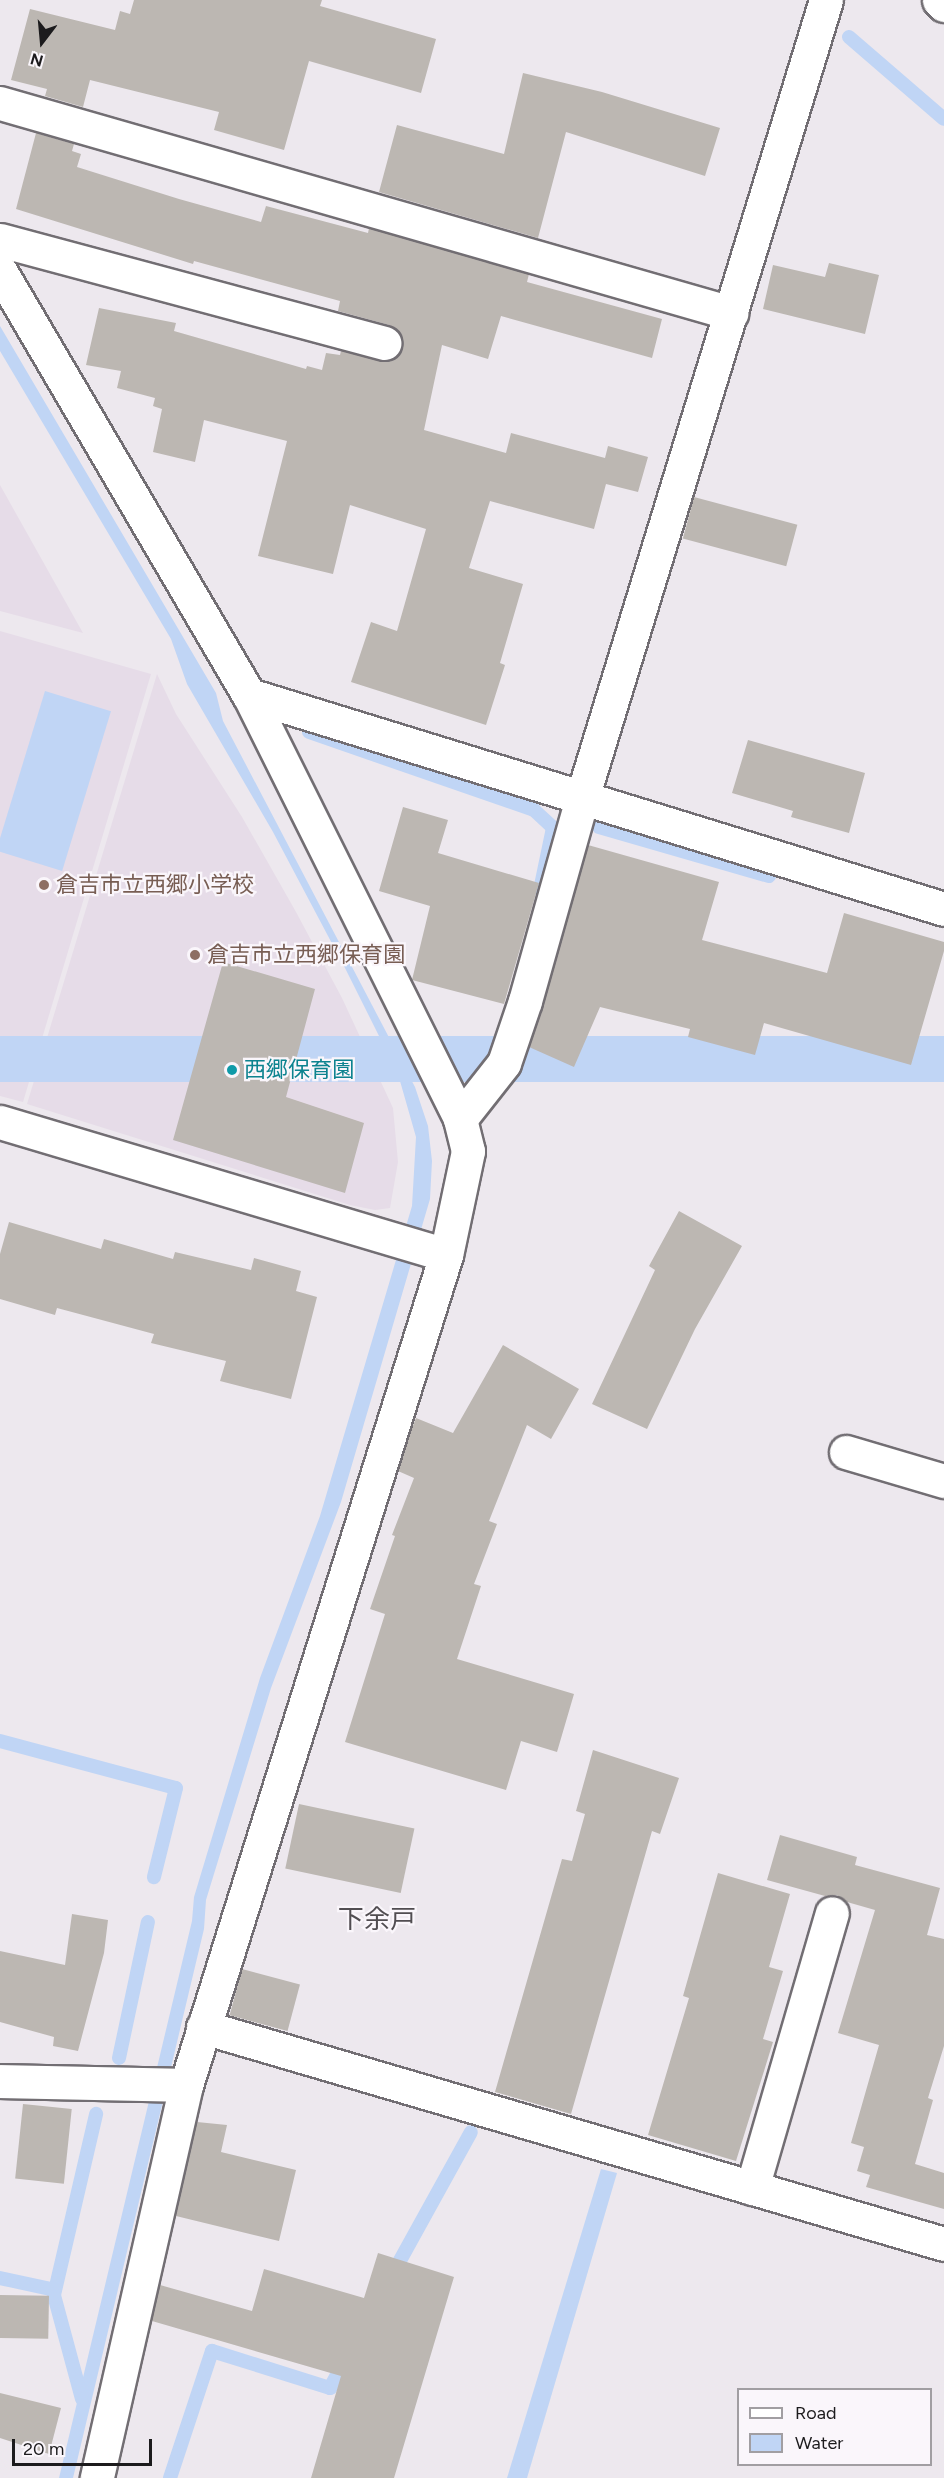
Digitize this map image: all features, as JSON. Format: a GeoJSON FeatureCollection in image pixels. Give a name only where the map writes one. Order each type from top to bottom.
{"type":"FeatureCollection","features":[{"type":"Feature","properties":{"kind":"street"},"geometry":{"type":"LineString","coordinates":[[460,1119],[504,1063],[525,1001],[582,798],[826,0]]}},
{"type":"Feature","properties":{"kind":"street"},"geometry":{"type":"LineString","coordinates":[[939,0],[944,5]]}},
{"type":"Feature","properties":{"kind":"street"},"geometry":{"type":"LineString","coordinates":[[0,103],[731,313]]}},
{"type":"Feature","properties":{"kind":"street"},"geometry":{"type":"LineString","coordinates":[[0,240],[384,343]]}},
{"type":"Feature","properties":{"kind":"street"},"geometry":{"type":"LineString","coordinates":[[0,271],[249,695],[460,1119],[468,1151],[446,1255],[186,2085],[97,2478]]}},
{"type":"Feature","properties":{"kind":"street"},"geometry":{"type":"LineString","coordinates":[[249,695],[944,909]]}},
{"type":"Feature","properties":{"kind":"street"},"geometry":{"type":"LineString","coordinates":[[0,1122],[446,1255]]}},
{"type":"Feature","properties":{"kind":"street"},"geometry":{"type":"LineString","coordinates":[[846,1452],[944,1481]]}},
{"type":"Feature","properties":{"kind":"street"},"geometry":{"type":"LineString","coordinates":[[752,2188],[832,1913]]}},
{"type":"Feature","properties":{"kind":"street"},"geometry":{"type":"LineString","coordinates":[[203,2027],[944,2244]]}},
{"type":"Feature","properties":{"kind":"street"},"geometry":{"type":"LineString","coordinates":[[0,2081],[186,2085]]}},
{"type":"Feature","properties":{"kind":"shaded area"},"geometry":{"type":"Polygon","coordinates":[[[0,485],[83,633],[0,611],[0,485]]]}},
{"type":"Feature","properties":{"kind":"shaded area","name":"倉吉市立西郷小学校"},"geometry":{"type":"Polygon","coordinates":[[[0,631],[151,674],[23,1102],[0,1096],[0,631]]]}},
{"type":"Feature","properties":{"kind":"shaded area","name":"倉吉市立西郷保育園"},"geometry":{"type":"Polygon","coordinates":[[[157,674],[176,714],[242,817],[296,912],[342,998],[393,1108],[398,1162],[390,1208],[375,1210],[350,1205],[27,1104],[157,674]]]}},
{"type":"Feature","properties":{"kind":"water"},"geometry":{"type":"Polygon","coordinates":[[[0,326],[216,693],[223,721],[415,1087],[428,1126],[432,1161],[430,1199],[341,1502],[271,1688],[206,1900],[204,1929],[73,2478],[59,2478],[192,1921],[194,1897],[260,1678],[320,1516],[412,1206],[416,1137],[398,1074],[346,970],[273,832],[187,684],[171,639],[0,351],[0,326]]]}},
{"type":"Feature","properties":{"kind":"water"},"geometry":{"type":"Polygon","coordinates":[[[45,691],[111,711],[62,871],[0,852],[0,838],[45,691]]]}},
{"type":"Feature","properties":{"kind":"water"},"geometry":{"type":"Polygon","coordinates":[[[0,1036],[944,1036],[944,1082],[0,1082],[0,1036]]]}},
{"type":"Feature","properties":{"kind":"water"},"geometry":{"type":"Polygon","coordinates":[[[601,2169],[617,2173],[527,2478],[507,2478],[601,2169]]]}},
{"type":"Feature","properties":{"kind":"building"},"geometry":{"type":"Polygon","coordinates":[[[134,0],[322,0],[320,6],[436,39],[421,93],[309,61],[284,150],[214,130],[219,112],[90,80],[83,107],[45,96],[47,89],[11,80],[30,9],[115,30],[120,11],[130,14],[134,0]]]}},
{"type":"Feature","properties":{"kind":"building"},"geometry":{"type":"Polygon","coordinates":[[[523,73],[602,92],[720,128],[705,176],[566,132],[538,238],[379,192],[397,125],[504,154],[523,73]]]}},
{"type":"Feature","properties":{"kind":"building"},"geometry":{"type":"Polygon","coordinates":[[[36,133],[74,144],[72,151],[81,154],[77,167],[179,199],[261,222],[266,206],[368,233],[369,228],[529,274],[527,282],[662,319],[652,358],[501,316],[488,359],[442,345],[424,430],[506,453],[511,433],[605,458],[608,446],[648,457],[638,492],[606,484],[594,529],[490,501],[469,568],[523,584],[500,663],[505,665],[486,725],[351,682],[371,622],[397,631],[426,529],[350,505],[333,574],[258,556],[287,441],[204,420],[195,462],[153,452],[162,409],[153,406],[155,398],[117,388],[121,371],[86,365],[99,308],[176,323],[174,331],[306,369],[307,366],[322,370],[326,353],[340,355],[341,351],[379,361],[389,361],[397,357],[402,348],[402,339],[398,330],[389,325],[338,311],[340,301],[194,261],[193,264],[16,209],[36,133]]]}},
{"type":"Feature","properties":{"kind":"building"},"geometry":{"type":"Polygon","coordinates":[[[829,263],[879,275],[865,334],[763,309],[773,265],[825,277],[829,263]]]}},
{"type":"Feature","properties":{"kind":"building"},"geometry":{"type":"Polygon","coordinates":[[[694,497],[797,525],[786,566],[683,539],[694,497]]]}},
{"type":"Feature","properties":{"kind":"building"},"geometry":{"type":"Polygon","coordinates":[[[748,740],[865,773],[849,833],[791,817],[793,811],[732,793],[748,740]]]}},
{"type":"Feature","properties":{"kind":"building"},"geometry":{"type":"Polygon","coordinates":[[[403,807],[448,820],[438,853],[539,883],[504,1004],[412,980],[430,906],[379,891],[403,807]]]}},
{"type":"Feature","properties":{"kind":"building"},"geometry":{"type":"Polygon","coordinates":[[[588,845],[719,882],[702,940],[827,973],[844,913],[944,942],[944,951],[911,1065],[764,1023],[755,1055],[688,1037],[690,1029],[600,1007],[574,1067],[529,1047],[588,845]]]}},
{"type":"Feature","properties":{"kind":"building","name":"西郷保育園"},"geometry":{"type":"Polygon","coordinates":[[[223,962],[315,989],[286,1097],[364,1123],[345,1193],[173,1140],[223,962]]]}},
{"type":"Feature","properties":{"kind":"building"},"geometry":{"type":"Polygon","coordinates":[[[679,1211],[742,1246],[695,1329],[647,1429],[592,1404],[655,1270],[649,1266],[679,1211]]]}},
{"type":"Feature","properties":{"kind":"building"},"geometry":{"type":"Polygon","coordinates":[[[9,1222],[101,1249],[104,1239],[173,1259],[175,1252],[251,1270],[254,1258],[301,1271],[296,1291],[317,1297],[291,1399],[220,1381],[226,1361],[151,1343],[154,1334],[57,1308],[55,1315],[0,1299],[0,1254],[9,1222]]]}},
{"type":"Feature","properties":{"kind":"building"},"geometry":{"type":"Polygon","coordinates":[[[503,1345],[579,1389],[551,1439],[527,1425],[489,1521],[497,1524],[474,1584],[481,1586],[457,1659],[574,1694],[557,1752],[521,1741],[506,1790],[345,1742],[385,1614],[370,1609],[395,1536],[392,1535],[414,1478],[398,1471],[408,1438],[416,1418],[453,1433],[503,1345]]]}},
{"type":"Feature","properties":{"kind":"building"},"geometry":{"type":"Polygon","coordinates":[[[593,1750],[679,1778],[660,1834],[652,1831],[571,2114],[495,2092],[562,1859],[572,1861],[585,1814],[576,1811],[593,1750]]]}},
{"type":"Feature","properties":{"kind":"building"},"geometry":{"type":"Polygon","coordinates":[[[299,1804],[414,1829],[401,1893],[285,1869],[299,1804]]]}},
{"type":"Feature","properties":{"kind":"building"},"geometry":{"type":"Polygon","coordinates":[[[780,1835],[857,1857],[855,1865],[940,1888],[927,1935],[944,1939],[944,2046],[928,2098],[933,2100],[915,2164],[944,2173],[944,2209],[866,2187],[870,2175],[857,2171],[864,2147],[851,2143],[879,2045],[838,2033],[875,1910],[847,1902],[837,1895],[825,1896],[767,1880],[780,1835]]]}},
{"type":"Feature","properties":{"kind":"building"},"geometry":{"type":"Polygon","coordinates":[[[718,1873],[790,1894],[769,1967],[783,1971],[763,2039],[773,2042],[736,2161],[648,2135],[689,1998],[683,1996],[718,1873]]]}},
{"type":"Feature","properties":{"kind":"building"},"geometry":{"type":"Polygon","coordinates":[[[72,1914],[108,1920],[104,1953],[78,2051],[53,2046],[54,2037],[0,2022],[0,1951],[65,1965],[72,1914]]]}},
{"type":"Feature","properties":{"kind":"building"},"geometry":{"type":"Polygon","coordinates":[[[242,1969],[300,1985],[288,2031],[230,2015],[242,1969]]]}},
{"type":"Feature","properties":{"kind":"building"},"geometry":{"type":"Polygon","coordinates":[[[23,2104],[72,2109],[64,2184],[15,2179],[23,2104]]]}},
{"type":"Feature","properties":{"kind":"building"},"geometry":{"type":"Polygon","coordinates":[[[197,2122],[227,2125],[221,2152],[296,2170],[279,2241],[176,2216],[197,2122]]]}},
{"type":"Feature","properties":{"kind":"building"},"geometry":{"type":"Polygon","coordinates":[[[378,2253],[454,2277],[394,2478],[311,2478],[341,2376],[152,2321],[160,2285],[252,2311],[264,2269],[364,2298],[378,2253]]]}},
{"type":"Feature","properties":{"kind":"building"},"geometry":{"type":"Polygon","coordinates":[[[0,2295],[49,2296],[48,2339],[0,2338],[0,2295]]]}},
{"type":"Feature","properties":{"kind":"building"},"geometry":{"type":"Polygon","coordinates":[[[0,2393],[61,2408],[49,2454],[0,2438],[0,2393]]]}},
{"type":"Feature","properties":{"kind":"waterway"},"geometry":{"type":"LineString","coordinates":[[849,37],[944,119]]}},
{"type":"Feature","properties":{"kind":"waterway"},"geometry":{"type":"LineString","coordinates":[[309,732],[534,810],[553,828],[540,890]]}},
{"type":"Feature","properties":{"kind":"waterway"},"geometry":{"type":"LineString","coordinates":[[599,827],[769,876]]}},
{"type":"Feature","properties":{"kind":"waterway"},"geometry":{"type":"LineString","coordinates":[[0,1741],[176,1788],[154,1877]]}},
{"type":"Feature","properties":{"kind":"waterway"},"geometry":{"type":"LineString","coordinates":[[119,2058],[148,1922]]}},
{"type":"Feature","properties":{"kind":"waterway"},"geometry":{"type":"LineString","coordinates":[[82,2399],[54,2295],[96,2114]]}},
{"type":"Feature","properties":{"kind":"waterway"},"geometry":{"type":"LineString","coordinates":[[392,2275],[471,2132]]}},
{"type":"Feature","properties":{"kind":"waterway"},"geometry":{"type":"LineString","coordinates":[[0,2278],[55,2290]]}},
{"type":"Feature","properties":{"kind":"waterway"},"geometry":{"type":"LineString","coordinates":[[170,2478],[212,2351],[330,2388],[345,2360]]}},
{"type":"Feature","properties":{"kind":"place","name":"倉吉市立西郷小学校"},"geometry":{"type":"Point","coordinates":[44,885]}},
{"type":"Feature","properties":{"kind":"place","name":"倉吉市立西郷保育園"},"geometry":{"type":"Point","coordinates":[195,955]}},
{"type":"Feature","properties":{"kind":"place","name":"西郷保育園"},"geometry":{"type":"Point","coordinates":[232,1070]}},
{"type":"Feature","properties":{"kind":"district","name":"下余戸"},"geometry":{"type":"Point","coordinates":[377,1920]}}]}
